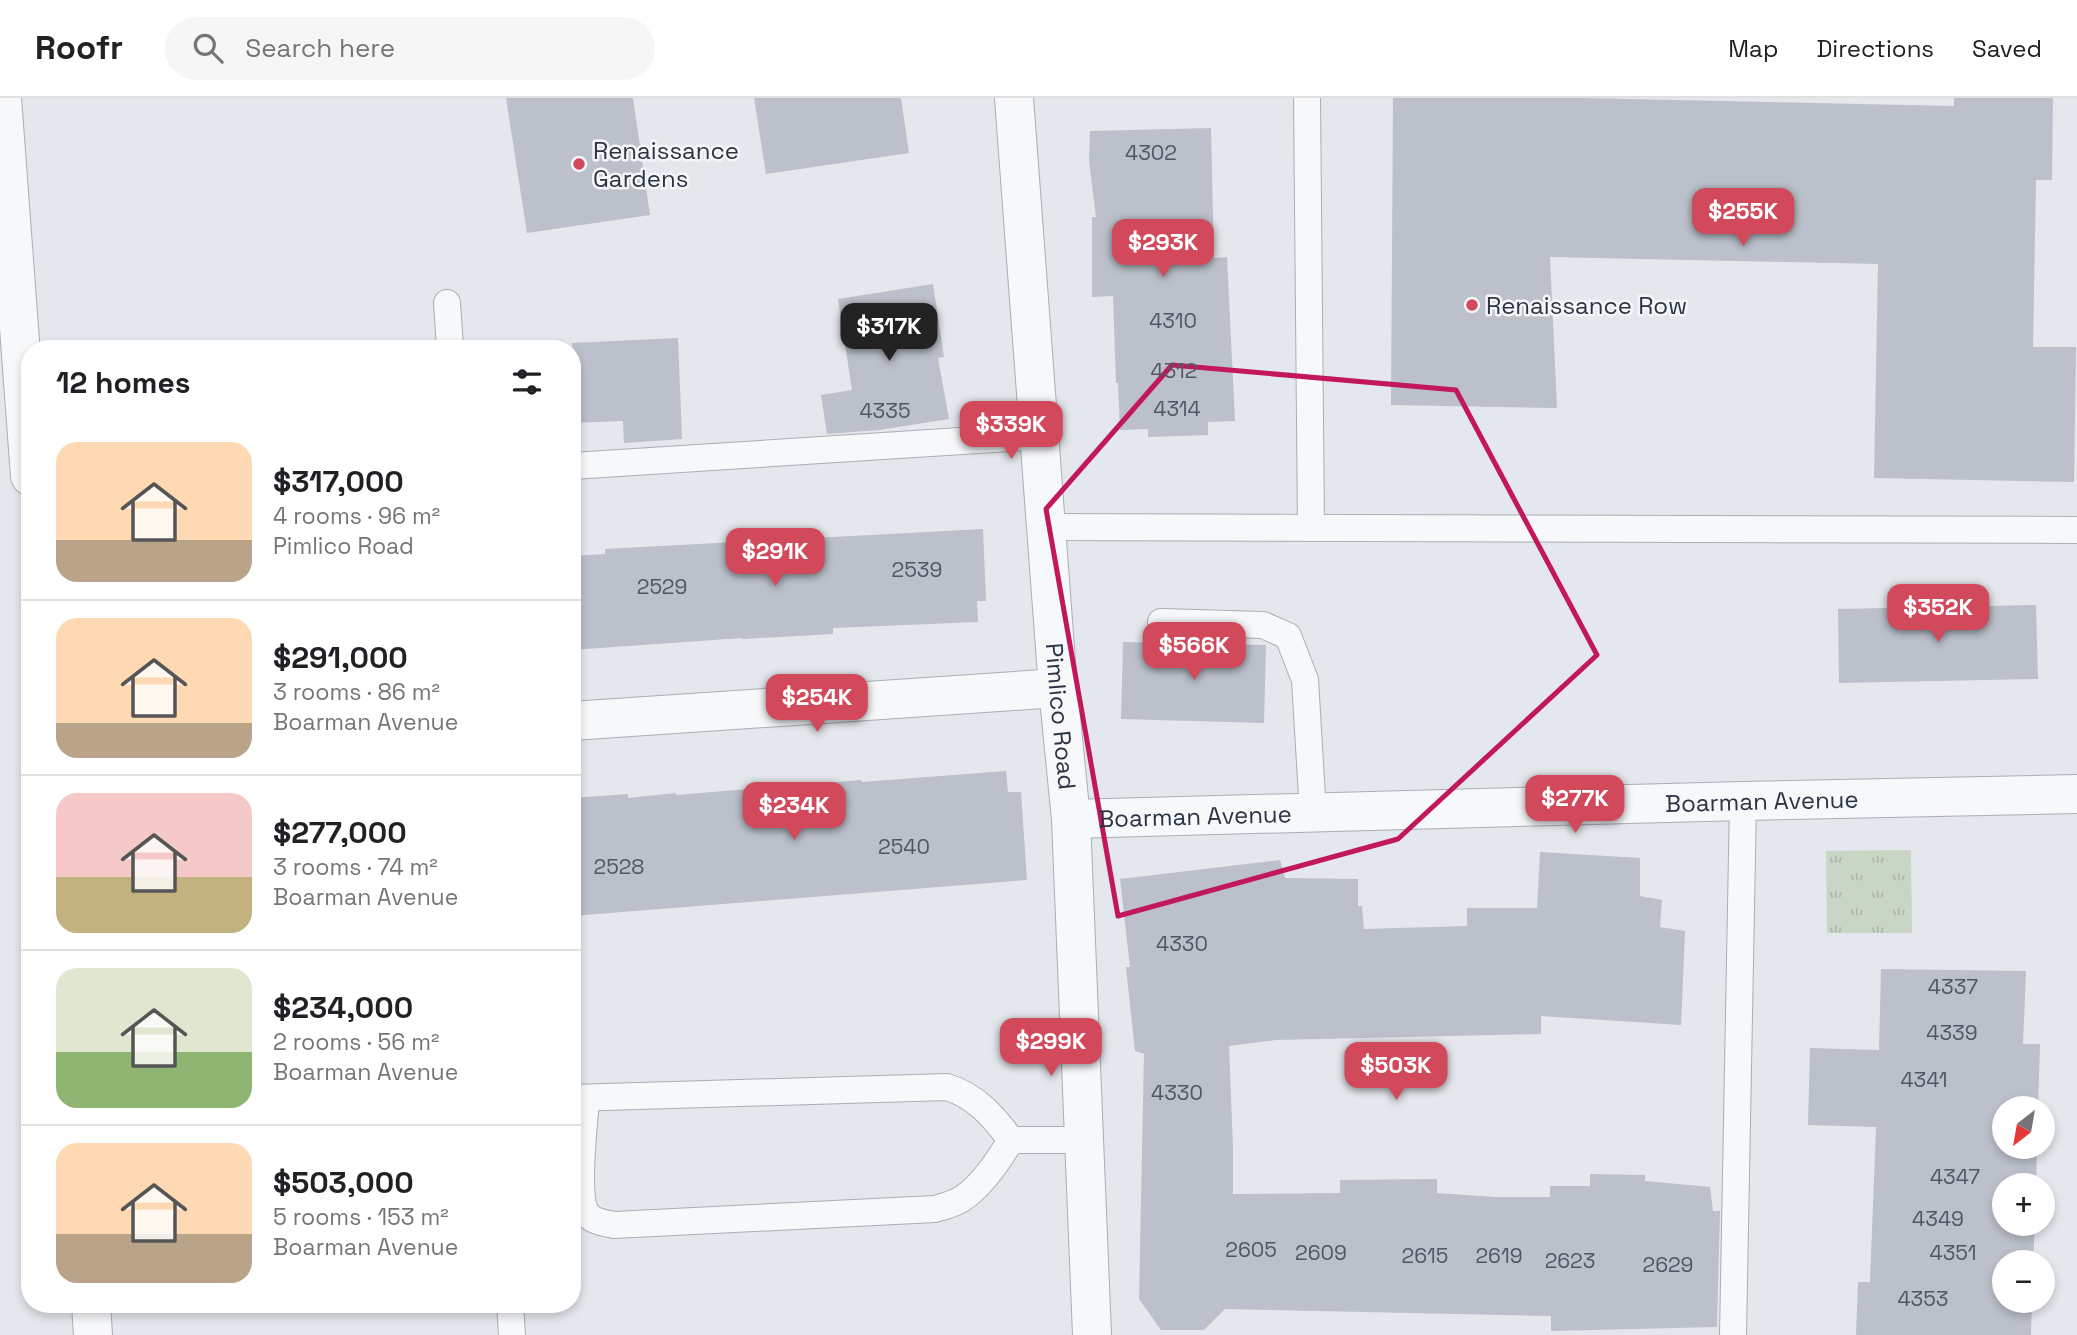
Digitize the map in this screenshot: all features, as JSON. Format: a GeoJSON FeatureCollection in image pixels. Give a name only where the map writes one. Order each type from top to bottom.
{"type":"FeatureCollection","features":[{"type":"Feature","properties":{"kind":"street"},"geometry":{"type":"LineString","coordinates":[[2,98],[21,354]]}},
{"type":"Feature","properties":{"kind":"street","name":"Pimlico Road"},"geometry":{"type":"LineString","coordinates":[[1014,98],[1058,688],[1071,819],[1092,1335]]}},
{"type":"Feature","properties":{"kind":"street"},"geometry":{"type":"LineString","coordinates":[[581,720],[1058,688]]}},
{"type":"Feature","properties":{"kind":"street","name":"Boarman Avenue"},"geometry":{"type":"LineString","coordinates":[[1071,819],[2077,794]]}},
{"type":"Feature","properties":{"kind":"street"},"geometry":{"type":"LineString","coordinates":[[92,1313],[93,1335]]}},
{"type":"Feature","properties":{"kind":"lane"},"geometry":{"type":"LineString","coordinates":[[1307,98],[1311,528]]}},
{"type":"Feature","properties":{"kind":"lane"},"geometry":{"type":"LineString","coordinates":[[447,303],[449,340]]}},
{"type":"Feature","properties":{"kind":"lane"},"geometry":{"type":"LineString","coordinates":[[581,465],[1039,436]]}},
{"type":"Feature","properties":{"kind":"lane"},"geometry":{"type":"LineString","coordinates":[[1046,527],[2077,530]]}},
{"type":"Feature","properties":{"kind":"lane"},"geometry":{"type":"LineString","coordinates":[[1161,622],[1263,625],[1288,636],[1305,680],[1313,813]]}},
{"type":"Feature","properties":{"kind":"lane"},"geometry":{"type":"LineString","coordinates":[[1733,1335],[1743,801]]}},
{"type":"Feature","properties":{"kind":"lane"},"geometry":{"type":"LineString","coordinates":[[581,1098],[947,1087],[961,1091],[976,1101],[1011,1140]]}},
{"type":"Feature","properties":{"kind":"lane"},"geometry":{"type":"LineString","coordinates":[[1011,1140],[1083,1140]]}},
{"type":"Feature","properties":{"kind":"lane"},"geometry":{"type":"LineString","coordinates":[[581,1190],[584,1207],[589,1216],[614,1225],[935,1209],[959,1201],[978,1184],[999,1160],[1011,1140]]}},
{"type":"Feature","properties":{"kind":"lane"},"geometry":{"type":"LineString","coordinates":[[511,1313],[512,1335]]}},
{"type":"Feature","properties":{"kind":"highlighted area"},"geometry":{"type":"Polygon","coordinates":[[[1172,365],[1456,390],[1597,655],[1398,839],[1118,916],[1046,509],[1172,365]]]}},
{"type":"Feature","properties":{"kind":"green space"},"geometry":{"type":"Polygon","coordinates":[[[1911,850],[1912,933],[1827,933],[1826,851],[1911,850]]]}},
{"type":"Feature","properties":{"kind":"building"},"geometry":{"type":"Polygon","coordinates":[[[506,98],[633,98],[650,215],[527,233],[506,98]]]}},
{"type":"Feature","properties":{"kind":"building"},"geometry":{"type":"Polygon","coordinates":[[[754,98],[901,98],[909,153],[766,174],[754,98]]]}},
{"type":"Feature","properties":{"kind":"building","name":"Renaissance Row"},"geometry":{"type":"Polygon","coordinates":[[[1393,98],[1584,98],[1954,106],[1954,98],[2053,98],[2052,180],[2036,180],[2033,347],[2076,347],[2074,482],[1874,478],[1878,264],[1550,257],[1557,408],[1391,405],[1393,98]]]}},
{"type":"Feature","properties":{"kind":"building"},"geometry":{"type":"Polygon","coordinates":[[[1211,128],[1214,258],[1227,257],[1235,421],[1208,422],[1208,435],[1148,437],[1148,429],[1120,430],[1113,296],[1092,297],[1092,217],[1096,217],[1089,161],[1090,131],[1211,128]]]}},
{"type":"Feature","properties":{"kind":"building"},"geometry":{"type":"Polygon","coordinates":[[[933,284],[944,357],[938,358],[949,419],[879,430],[827,434],[821,395],[852,390],[838,299],[933,284]]]}},
{"type":"Feature","properties":{"kind":"building"},"geometry":{"type":"Polygon","coordinates":[[[678,338],[682,439],[624,443],[623,421],[581,423],[581,343],[678,338]]]}},
{"type":"Feature","properties":{"kind":"building"},"geometry":{"type":"Polygon","coordinates":[[[983,529],[986,601],[977,601],[978,622],[833,628],[833,634],[581,649],[581,555],[605,554],[605,549],[983,529]]]}},
{"type":"Feature","properties":{"kind":"building"},"geometry":{"type":"Polygon","coordinates":[[[2036,605],[2038,679],[1839,683],[1838,609],[2036,605]]]}},
{"type":"Feature","properties":{"kind":"building"},"geometry":{"type":"Polygon","coordinates":[[[1123,642],[1266,645],[1264,723],[1121,719],[1123,642]]]}},
{"type":"Feature","properties":{"kind":"building"},"geometry":{"type":"Polygon","coordinates":[[[1006,771],[1008,792],[1021,792],[1027,880],[581,915],[581,797],[628,794],[628,798],[1006,771]]]}},
{"type":"Feature","properties":{"kind":"building"},"geometry":{"type":"Polygon","coordinates":[[[1540,852],[1640,858],[1640,896],[1662,900],[1660,927],[1685,931],[1681,1025],[1541,1016],[1541,1034],[1276,1040],[1229,1046],[1233,1194],[1340,1193],[1340,1180],[1437,1179],[1437,1193],[1550,1197],[1550,1186],[1590,1186],[1590,1174],[1645,1175],[1645,1181],[1710,1187],[1713,1211],[1720,1211],[1717,1327],[1551,1331],[1551,1316],[1225,1309],[1204,1330],[1161,1330],[1139,1299],[1144,1054],[1135,1051],[1126,967],[1130,967],[1120,879],[1280,860],[1285,878],[1358,879],[1358,906],[1362,906],[1364,929],[1467,926],[1467,908],[1537,908],[1540,852]]]}},
{"type":"Feature","properties":{"kind":"building"},"geometry":{"type":"Polygon","coordinates":[[[1881,969],[2026,971],[2023,1044],[2040,1044],[2038,1096],[1992,1096],[1992,1159],[2037,1159],[2036,1173],[1992,1173],[1992,1236],[2034,1236],[2034,1250],[1992,1250],[1992,1313],[2032,1313],[2031,1335],[1856,1335],[1858,1282],[1870,1282],[1876,1127],[1808,1125],[1810,1048],[1879,1050],[1881,969]]]}},
{"type":"Feature","properties":{"kind":"place","name":"Renaissance Gardens"},"geometry":{"type":"Point","coordinates":[579,164]}},
{"type":"Feature","properties":{"kind":"place","name":"Renaissance Row"},"geometry":{"type":"Point","coordinates":[1472,305]}}]}
